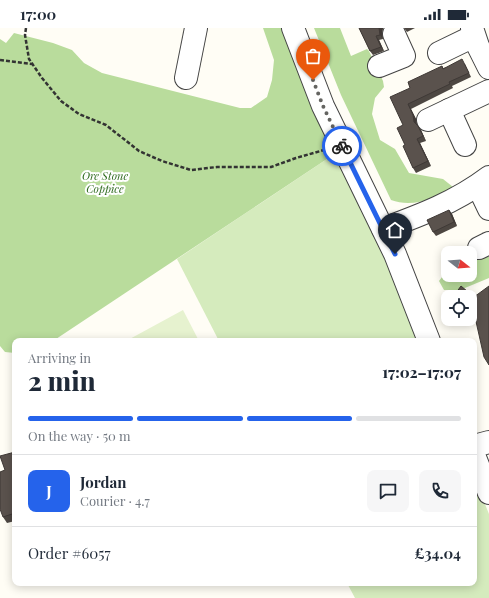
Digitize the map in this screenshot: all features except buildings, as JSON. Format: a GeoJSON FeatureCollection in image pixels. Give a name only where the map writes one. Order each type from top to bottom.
{"type":"FeatureCollection","features":[{"type":"Feature","properties":{"kind":"street"},"geometry":{"type":"LineString","coordinates":[[186,78],[196,28]]}},
{"type":"Feature","properties":{"kind":"street"},"geometry":{"type":"LineString","coordinates":[[293,28],[323,106],[395,254],[428,338]]}},
{"type":"Feature","properties":{"kind":"street"},"geometry":{"type":"LineString","coordinates":[[439,53],[473,32],[489,68]]}},
{"type":"Feature","properties":{"kind":"street"},"geometry":{"type":"LineString","coordinates":[[379,66],[404,56],[394,34]]}},
{"type":"Feature","properties":{"kind":"street"},"geometry":{"type":"LineString","coordinates":[[428,120],[489,91]]}},
{"type":"Feature","properties":{"kind":"street"},"geometry":{"type":"LineString","coordinates":[[449,110],[465,145]]}},
{"type":"Feature","properties":{"kind":"street"},"geometry":{"type":"LineString","coordinates":[[383,229],[433,210],[459,198],[484,182],[489,209]]}},
{"type":"Feature","properties":{"kind":"street"},"geometry":{"type":"LineString","coordinates":[[477,445],[489,442]]}},
{"type":"Feature","properties":{"kind":"street"},"geometry":{"type":"LineString","coordinates":[[477,463],[489,493]]}},
{"type":"Feature","properties":{"kind":"path"},"geometry":{"type":"LineString","coordinates":[[26,28],[25,35],[29,59],[61,101],[80,114],[106,126],[139,151],[162,162],[191,170],[217,167],[271,167],[341,144]]}},
{"type":"Feature","properties":{"kind":"path"},"geometry":{"type":"LineString","coordinates":[[0,60],[32,64]]}},
{"type":"Feature","properties":{"kind":"green space","name":"Ore Stone Coppice"},"geometry":{"type":"Polygon","coordinates":[[[263,28],[283,28],[339,151],[58,338],[12,338],[12,353],[5,352],[0,346],[0,39],[6,43],[14,33],[53,43],[72,50],[84,63],[102,73],[240,108],[251,108],[267,97],[272,80],[274,60],[263,28]]]}},
{"type":"Feature","properties":{"kind":"green space"},"geometry":{"type":"Polygon","coordinates":[[[314,28],[340,28],[351,56],[367,49],[369,51],[383,81],[384,87],[375,98],[372,114],[380,140],[395,149],[409,173],[443,179],[453,187],[439,195],[415,203],[391,200],[341,95],[314,28]]]}},
{"type":"Feature","properties":{"kind":"green space"},"geometry":{"type":"Polygon","coordinates":[[[339,151],[422,338],[217,338],[177,259],[339,151]]]}},
{"type":"Feature","properties":{"kind":"green space"},"geometry":{"type":"Polygon","coordinates":[[[477,256],[489,257],[489,278],[460,290],[444,290],[439,281],[441,278],[441,282],[477,282],[477,256]]]}},
{"type":"Feature","properties":{"kind":"green space"},"geometry":{"type":"Polygon","coordinates":[[[183,310],[197,338],[132,338],[183,310]]]}},
{"type":"Feature","properties":{"kind":"green space"},"geometry":{"type":"Polygon","coordinates":[[[477,484],[489,514],[489,598],[355,598],[349,586],[477,586],[477,484]]]}},
{"type":"Feature","properties":{"kind":"way so far"},"geometry":{"type":"LineString","coordinates":[[313,80],[323,106],[342,146]]}},
{"type":"Feature","properties":{"kind":"route"},"geometry":{"type":"LineString","coordinates":[[342,146],[395,254]]}}]}
